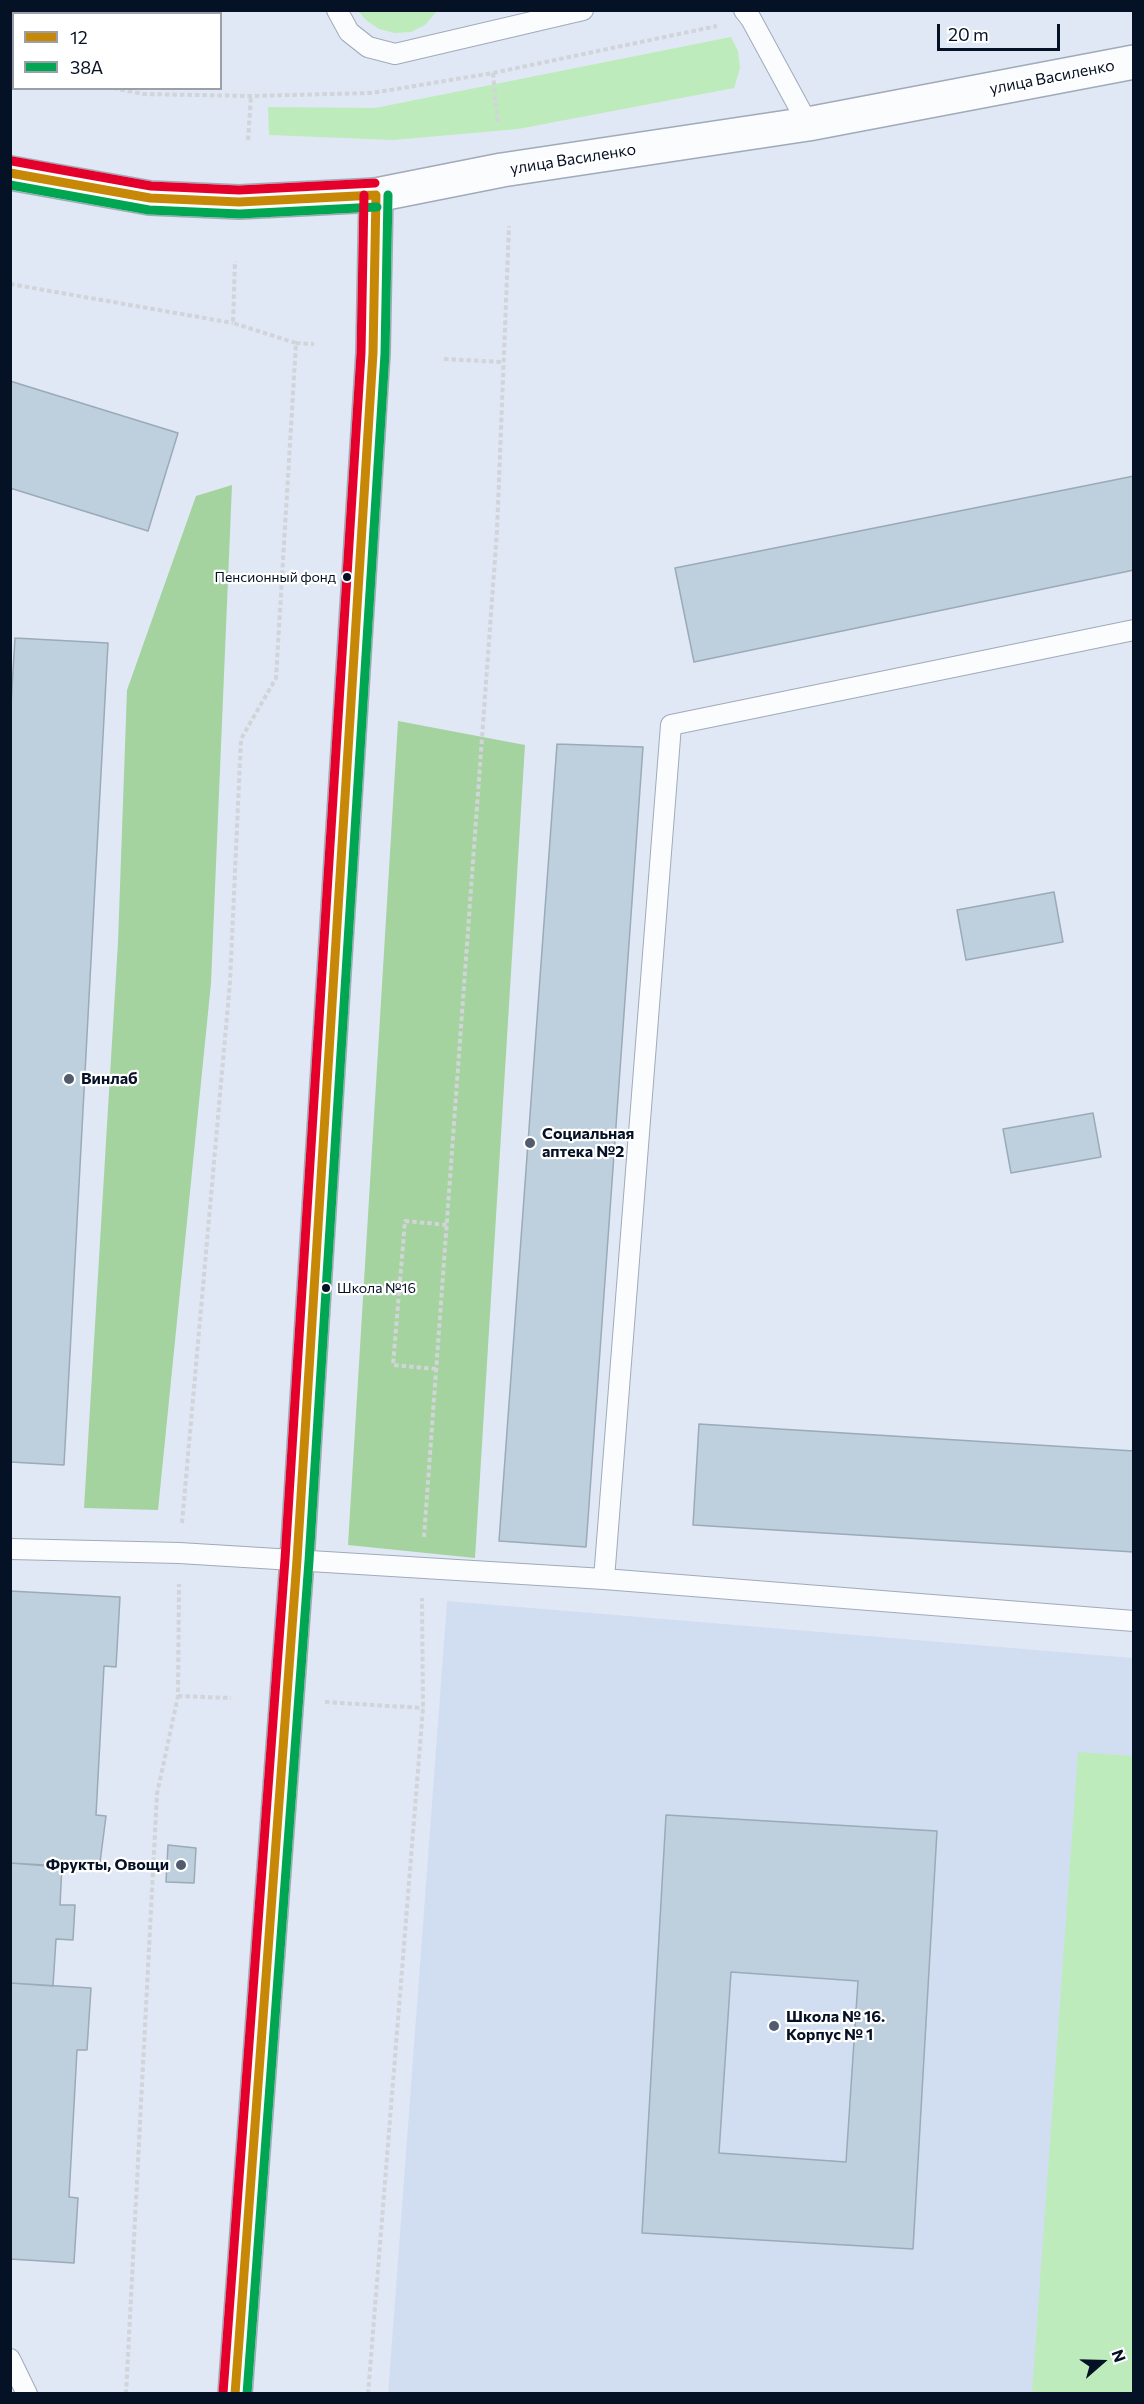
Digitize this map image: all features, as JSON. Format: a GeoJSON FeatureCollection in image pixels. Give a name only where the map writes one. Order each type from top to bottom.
{"type":"FeatureCollection","features":[{"type":"Feature","properties":{"kind":"main road","name":"улица Василенко"},"geometry":{"type":"LineString","coordinates":[[10,172],[150,198],[239,201],[376,195],[502,170],[808,124],[1134,62]]}},
{"type":"Feature","properties":{"kind":"main road"},"geometry":{"type":"LineString","coordinates":[[236,2394],[297,1560],[374,353],[376,195]]}},
{"type":"Feature","properties":{"kind":"lane"},"geometry":{"type":"LineString","coordinates":[[337,10],[349,32],[368,47],[395,54],[583,10]]}},
{"type":"Feature","properties":{"kind":"lane"},"geometry":{"type":"LineString","coordinates":[[744,10],[808,124]]}},
{"type":"Feature","properties":{"kind":"lane"},"geometry":{"type":"LineString","coordinates":[[604,1579],[671,725],[1134,630]]}},
{"type":"Feature","properties":{"kind":"lane"},"geometry":{"type":"LineString","coordinates":[[10,1549],[179,1553],[422,1567],[1134,1621]]}},
{"type":"Feature","properties":{"kind":"lane"},"geometry":{"type":"LineString","coordinates":[[10,2359],[27,2394]]}},
{"type":"Feature","properties":{"kind":"path"},"geometry":{"type":"LineString","coordinates":[[493,73],[498,125]]}},
{"type":"Feature","properties":{"kind":"path"},"geometry":{"type":"LineString","coordinates":[[248,140],[251,96]]}},
{"type":"Feature","properties":{"kind":"path"},"geometry":{"type":"LineString","coordinates":[[368,2394],[423,1708],[422,1567],[497,531],[509,226]]}},
{"type":"Feature","properties":{"kind":"path"},"geometry":{"type":"LineString","coordinates":[[233,323],[235,261]]}},
{"type":"Feature","properties":{"kind":"path"},"geometry":{"type":"LineString","coordinates":[[10,284],[233,323],[296,343],[314,344]]}},
{"type":"Feature","properties":{"kind":"path"},"geometry":{"type":"LineString","coordinates":[[126,2394],[157,1794],[178,1696],[179,1553],[230,982],[241,739],[276,678],[296,343]]}},
{"type":"Feature","properties":{"kind":"path"},"geometry":{"type":"LineString","coordinates":[[444,359],[503,362]]}},
{"type":"Feature","properties":{"kind":"path"},"geometry":{"type":"LineString","coordinates":[[436,1369],[393,1365],[405,1221],[447,1225]]}},
{"type":"Feature","properties":{"kind":"path"},"geometry":{"type":"LineString","coordinates":[[178,1696],[231,1698]]}},
{"type":"Feature","properties":{"kind":"path"},"geometry":{"type":"LineString","coordinates":[[326,1702],[423,1708]]}},
{"type":"Feature","properties":{"kind":"shaded area","name":"Школа № 16. Корпус № 1"},"geometry":{"type":"Polygon","coordinates":[[[447,1601],[1133,1658],[1133,2393],[388,2394],[447,1601]]]}},
{"type":"Feature","properties":{"kind":"green space"},"geometry":{"type":"Polygon","coordinates":[[[358,11],[437,11],[425,25],[411,32],[395,33],[379,29],[358,11]]]}},
{"type":"Feature","properties":{"kind":"green space"},"geometry":{"type":"Polygon","coordinates":[[[731,37],[738,51],[740,68],[734,88],[518,129],[393,140],[269,135],[268,107],[375,108],[731,37]]]}},
{"type":"Feature","properties":{"kind":"green space"},"geometry":{"type":"Polygon","coordinates":[[[232,485],[211,983],[158,1510],[84,1508],[118,942],[127,690],[196,496],[232,485]]]}},
{"type":"Feature","properties":{"kind":"green space"},"geometry":{"type":"Polygon","coordinates":[[[398,721],[525,745],[475,1558],[348,1545],[398,721]]]}},
{"type":"Feature","properties":{"kind":"green space"},"geometry":{"type":"Polygon","coordinates":[[[1078,1752],[1133,1756],[1133,2393],[1032,2393],[1078,1752]]]}},
{"type":"Feature","properties":{"kind":"building"},"geometry":{"type":"Polygon","coordinates":[[[10,381],[178,433],[148,531],[10,488],[10,381]]]}},
{"type":"Feature","properties":{"kind":"building"},"geometry":{"type":"Polygon","coordinates":[[[1134,476],[1134,570],[694,662],[675,568],[1134,476]]]}},
{"type":"Feature","properties":{"kind":"building"},"geometry":{"type":"Polygon","coordinates":[[[15,638],[108,643],[64,1465],[10,1462],[10,722],[15,638]]]}},
{"type":"Feature","properties":{"kind":"building"},"geometry":{"type":"Polygon","coordinates":[[[557,744],[643,747],[586,1547],[499,1541],[557,744]]]}},
{"type":"Feature","properties":{"kind":"building"},"geometry":{"type":"Polygon","coordinates":[[[1054,892],[1063,942],[966,960],[957,910],[1054,892]]]}},
{"type":"Feature","properties":{"kind":"building"},"geometry":{"type":"Polygon","coordinates":[[[1093,1113],[1101,1157],[1011,1173],[1003,1129],[1093,1113]]]}},
{"type":"Feature","properties":{"kind":"building"},"geometry":{"type":"Polygon","coordinates":[[[699,1424],[1134,1451],[1134,1552],[693,1525],[699,1424]]]}},
{"type":"Feature","properties":{"kind":"building"},"geometry":{"type":"Polygon","coordinates":[[[10,1591],[120,1597],[116,1667],[104,1666],[96,1815],[106,1816],[99,1870],[10,1863],[10,1591]]]}},
{"type":"Feature","properties":{"kind":"building"},"geometry":{"type":"Polygon","coordinates":[[[666,1815],[937,1831],[913,2249],[642,2233],[666,1815]],[[731,1972],[719,2153],[846,2162],[858,1981],[731,1972]]]}},
{"type":"Feature","properties":{"kind":"building","name":"Фрукты, Овощи"},"geometry":{"type":"Polygon","coordinates":[[[168,1845],[196,1848],[194,1883],[166,1882],[168,1845]]]}},
{"type":"Feature","properties":{"kind":"building"},"geometry":{"type":"Polygon","coordinates":[[[10,1863],[62,1866],[60,1905],[75,1905],[73,1940],[56,1939],[53,1986],[10,1983],[10,1863]]]}},
{"type":"Feature","properties":{"kind":"building"},"geometry":{"type":"Polygon","coordinates":[[[10,1983],[91,1988],[87,2050],[77,2050],[69,2197],[78,2198],[74,2263],[10,2259],[10,1983]]]}},
{"type":"Feature","properties":{"kind":"transit line"},"geometry":{"type":"LineString","coordinates":[[12,161],[151,186],[239,190],[375,183]]}},
{"type":"Feature","properties":{"kind":"transit line","name":"12"},"geometry":{"type":"LineString","coordinates":[[10,173],[150,198],[239,202],[376,195]]}},
{"type":"Feature","properties":{"kind":"transit line","name":"38А"},"geometry":{"type":"LineString","coordinates":[[10,185],[149,210],[240,214],[377,207]]}},
{"type":"Feature","properties":{"kind":"transit line"},"geometry":{"type":"LineString","coordinates":[[223,2393],[285,1559],[361,353],[364,195]]}},
{"type":"Feature","properties":{"kind":"transit line","name":"12"},"geometry":{"type":"LineString","coordinates":[[235,2394],[297,1560],[373,353],[376,195]]}},
{"type":"Feature","properties":{"kind":"transit line","name":"38А"},"geometry":{"type":"LineString","coordinates":[[247,2394],[309,1561],[385,354],[388,195]]}},
{"type":"Feature","properties":{"kind":"place","name":"Пенсионный фонд"},"geometry":{"type":"Point","coordinates":[347,577]}},
{"type":"Feature","properties":{"kind":"place","name":"Винлаб"},"geometry":{"type":"Point","coordinates":[69,1079]}},
{"type":"Feature","properties":{"kind":"place","name":"Социальная аптека №2"},"geometry":{"type":"Point","coordinates":[530,1143]}},
{"type":"Feature","properties":{"kind":"place","name":"Школа №16"},"geometry":{"type":"Point","coordinates":[326,1288]}},
{"type":"Feature","properties":{"kind":"place","name":"Фрукты, Овощи"},"geometry":{"type":"Point","coordinates":[181,1865]}},
{"type":"Feature","properties":{"kind":"place","name":"Школа № 16. Корпус № 1"},"geometry":{"type":"Point","coordinates":[774,2026]}}]}
